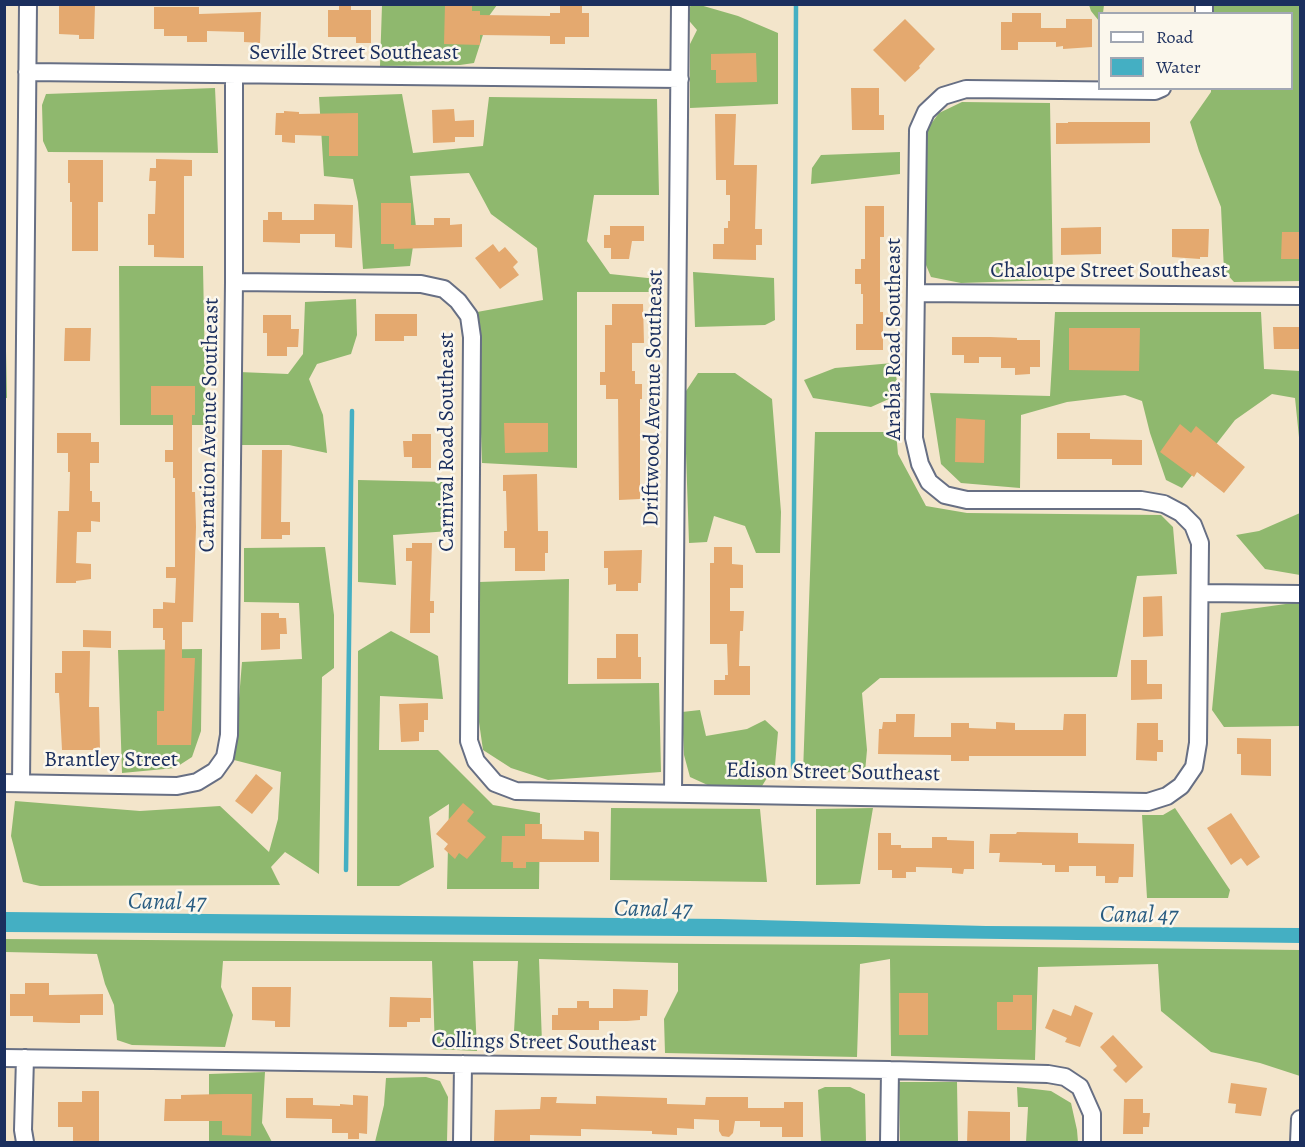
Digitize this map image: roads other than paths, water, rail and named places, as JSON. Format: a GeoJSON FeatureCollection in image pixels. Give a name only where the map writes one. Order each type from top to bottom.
{"type":"FeatureCollection","features":[{"type":"Feature","properties":{"kind":"street"},"geometry":{"type":"LineString","coordinates":[[13,783],[28,4]]}},
{"type":"Feature","properties":{"kind":"street","name":"Driftwood Avenue Southeast"},"geometry":{"type":"LineString","coordinates":[[673,793],[680,4]]}},
{"type":"Feature","properties":{"kind":"street","name":"Seville Street Southeast"},"geometry":{"type":"LineString","coordinates":[[27,72],[680,79]]}},
{"type":"Feature","properties":{"kind":"street","name":"Carnation Avenue Southeast"},"geometry":{"type":"LineString","coordinates":[[215,771],[225,757],[229,735],[234,75]]}},
{"type":"Feature","properties":{"kind":"street","name":"Arabia Road Southeast"},"geometry":{"type":"LineString","coordinates":[[1157,90],[966,89],[944,96],[926,112],[918,130],[914,438],[920,464],[929,482],[945,495],[967,500],[1141,500],[1164,504],[1181,513],[1193,525],[1200,543],[1198,742],[1194,767],[1181,786]]}},
{"type":"Feature","properties":{"kind":"street","name":"Carnival Road Southeast"},"geometry":{"type":"LineString","coordinates":[[234,282],[421,284],[444,289],[458,301],[469,316],[472,336],[469,741],[476,761],[486,774]]}},
{"type":"Feature","properties":{"kind":"street","name":"Chaloupe Street Southeast"},"geometry":{"type":"LineString","coordinates":[[917,293],[1300,296]]}},
{"type":"Feature","properties":{"kind":"street"},"geometry":{"type":"LineString","coordinates":[[1201,593],[1300,594]]}},
{"type":"Feature","properties":{"kind":"street","name":"Brantley Street"},"geometry":{"type":"LineString","coordinates":[[13,783],[177,786],[197,782],[215,771]]}},
{"type":"Feature","properties":{"kind":"street","name":"Edison Street Southeast"},"geometry":{"type":"LineString","coordinates":[[486,774],[495,783],[516,791],[1148,802],[1167,796],[1181,786]]}},
{"type":"Feature","properties":{"kind":"street","name":"Collings Street Southeast"},"geometry":{"type":"LineString","coordinates":[[4,1058],[1048,1074],[1065,1077],[1080,1087],[1092,1114],[1092,1143]]}},
{"type":"Feature","properties":{"kind":"street"},"geometry":{"type":"LineString","coordinates":[[25,1058],[23,1130],[25,1143]]}},
{"type":"Feature","properties":{"kind":"street"},"geometry":{"type":"LineString","coordinates":[[462,1143],[463,1064]]}},
{"type":"Feature","properties":{"kind":"street"},"geometry":{"type":"LineString","coordinates":[[889,1143],[890,1070]]}},
{"type":"Feature","properties":{"kind":"street"},"geometry":{"type":"LineString","coordinates":[[1299,1143],[1300,1119]]}},
{"type":"Feature","properties":{"kind":"water"},"geometry":{"type":"Polygon","coordinates":[[[5,912],[720,919],[986,926],[1300,928],[1300,943],[854,937],[5,932],[5,912]]]}},
{"type":"Feature","properties":{"kind":"waterway"},"geometry":{"type":"LineString","coordinates":[[793,767],[796,4]]}},
{"type":"Feature","properties":{"kind":"waterway"},"geometry":{"type":"LineString","coordinates":[[346,870],[352,411]]}},
{"type":"Feature","properties":{"kind":"water label","name":"Canal 47"},"geometry":{"type":"Point","coordinates":[167,903]}},
{"type":"Feature","properties":{"kind":"water label","name":"Canal 47"},"geometry":{"type":"Point","coordinates":[653,910]}},
{"type":"Feature","properties":{"kind":"water label","name":"Canal 47"},"geometry":{"type":"Point","coordinates":[1139,916]}}]}
